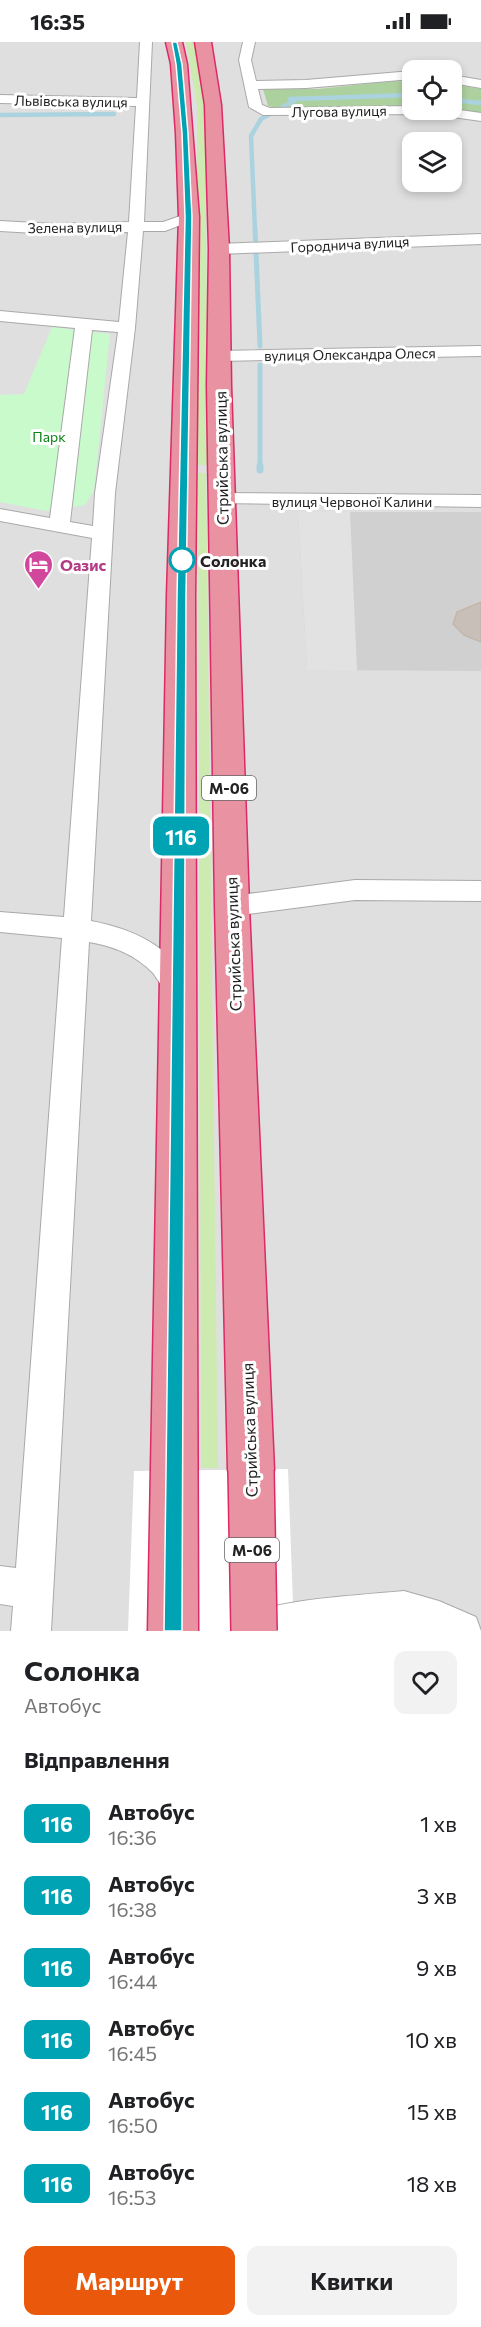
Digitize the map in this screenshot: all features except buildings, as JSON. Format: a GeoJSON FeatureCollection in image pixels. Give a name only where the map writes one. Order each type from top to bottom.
{"type":"FeatureCollection","features":[{"type":"Feature","properties":{"kind":"highway","name":"М-06"},"geometry":{"type":"LineString","coordinates":[[173,1631],[183,468],[188,229],[185,133],[179,64],[174,42]]}},
{"type":"Feature","properties":{"kind":"highway","name":"Стрийська вулиця"},"geometry":{"type":"LineString","coordinates":[[203,42],[213,105],[242,249],[220,356],[232,906],[251,1470],[253,1631]]}},
{"type":"Feature","properties":{"kind":"street"},"geometry":{"type":"LineString","coordinates":[[31,1631],[17,1587],[78,928],[105,493],[143,227],[142,102],[146,42]]}},
{"type":"Feature","properties":{"kind":"street","name":"Лугова вулиця"},"geometry":{"type":"LineString","coordinates":[[249,42],[245,60],[256,106],[268,112],[431,110],[481,117]]}},
{"type":"Feature","properties":{"kind":"street","name":"Лугова вулиця"},"geometry":{"type":"LineString","coordinates":[[252,85],[306,84],[402,76]]}},
{"type":"Feature","properties":{"kind":"street"},"geometry":{"type":"LineString","coordinates":[[462,81],[481,84]]}},
{"type":"Feature","properties":{"kind":"street","name":"Львівська вулиця"},"geometry":{"type":"LineString","coordinates":[[0,99],[55,102],[142,102]]}},
{"type":"Feature","properties":{"kind":"street","name":"Зелена вулиця"},"geometry":{"type":"LineString","coordinates":[[0,226],[44,229],[172,225],[188,229]]}},
{"type":"Feature","properties":{"kind":"street","name":"Зелена вулиця"},"geometry":{"type":"LineString","coordinates":[[143,227],[175,232],[188,229]]}},
{"type":"Feature","properties":{"kind":"street","name":"Городнича вулиця"},"geometry":{"type":"LineString","coordinates":[[242,249],[481,239]]}},
{"type":"Feature","properties":{"kind":"street"},"geometry":{"type":"LineString","coordinates":[[0,316],[127,328]]}},
{"type":"Feature","properties":{"kind":"street"},"geometry":{"type":"LineString","coordinates":[[59,526],[84,324]]}},
{"type":"Feature","properties":{"kind":"street","name":"вулиця Олександра Олеся"},"geometry":{"type":"LineString","coordinates":[[220,356],[481,351]]}},
{"type":"Feature","properties":{"kind":"street","name":"вулиця Червоної Калини"},"geometry":{"type":"LineString","coordinates":[[222,499],[481,501]]}},
{"type":"Feature","properties":{"kind":"street"},"geometry":{"type":"LineString","coordinates":[[0,515],[102,534]]}},
{"type":"Feature","properties":{"kind":"street"},"geometry":{"type":"LineString","coordinates":[[232,906],[355,890],[481,891]]}},
{"type":"Feature","properties":{"kind":"street"},"geometry":{"type":"LineString","coordinates":[[135,945],[169,926],[180,897]]}},
{"type":"Feature","properties":{"kind":"street"},"geometry":{"type":"LineString","coordinates":[[0,922],[78,928],[135,945],[166,968],[179,987]]}},
{"type":"Feature","properties":{"kind":"street"},"geometry":{"type":"LineString","coordinates":[[253,1631],[324,1618],[404,1610],[439,1620],[462,1631]]}},
{"type":"Feature","properties":{"kind":"shaded area"},"geometry":{"type":"Polygon","coordinates":[[[0,42],[481,42],[481,1631],[0,1631],[0,42]]]}},
{"type":"Feature","properties":{"kind":"shaded area"},"geometry":{"type":"Polygon","coordinates":[[[298,512],[481,512],[481,671],[307,670],[298,512]]]}},
{"type":"Feature","properties":{"kind":"shaded area"},"geometry":{"type":"Polygon","coordinates":[[[298,512],[350,512],[357,671],[307,670],[298,512]]]}},
{"type":"Feature","properties":{"kind":"green space"},"geometry":{"type":"Polygon","coordinates":[[[186,42],[194,42],[205,105],[208,465],[197,465],[197,105],[186,42]]]}},
{"type":"Feature","properties":{"kind":"green space"},"geometry":{"type":"Polygon","coordinates":[[[402,81],[402,106],[288,110],[268,106],[263,89],[318,89],[402,81]]]}},
{"type":"Feature","properties":{"kind":"green space"},"geometry":{"type":"Polygon","coordinates":[[[462,86],[481,89],[481,114],[462,111],[462,86]]]}},
{"type":"Feature","properties":{"kind":"green space","name":"Парк"},"geometry":{"type":"Polygon","coordinates":[[[52,327],[110,334],[94,491],[85,505],[46,511],[0,502],[0,395],[24,394],[52,327]]]}},
{"type":"Feature","properties":{"kind":"green space"},"geometry":{"type":"Polygon","coordinates":[[[198,473],[206,473],[218,1468],[201,1468],[198,473]]]}},
{"type":"Feature","properties":{"kind":"pier"},"geometry":{"type":"Polygon","coordinates":[[[288,1469],[294,1631],[128,1631],[134,1471],[288,1469]]]}},
{"type":"Feature","properties":{"kind":"waterway"},"geometry":{"type":"LineString","coordinates":[[290,99],[402,95]]}},
{"type":"Feature","properties":{"kind":"waterway"},"geometry":{"type":"LineString","coordinates":[[276,111],[297,99]]}},
{"type":"Feature","properties":{"kind":"waterway"},"geometry":{"type":"LineString","coordinates":[[462,101],[481,103]]}},
{"type":"Feature","properties":{"kind":"waterway"},"geometry":{"type":"LineString","coordinates":[[0,115],[114,114]]}},
{"type":"Feature","properties":{"kind":"waterway"},"geometry":{"type":"LineString","coordinates":[[255,230],[251,136],[261,119],[270,114]]}},
{"type":"Feature","properties":{"kind":"waterway"},"geometry":{"type":"LineString","coordinates":[[255,229],[260,346]]}},
{"type":"Feature","properties":{"kind":"waterway"},"geometry":{"type":"LineString","coordinates":[[260,365],[260,470]]}},
{"type":"Feature","properties":{"kind":"bus line","name":"116"},"geometry":{"type":"LineString","coordinates":[[173,1631],[183,468],[189,217],[185,133],[179,64],[174,42]]}},
{"type":"Feature","properties":{"kind":"place","name":"Солонка"},"geometry":{"type":"Point","coordinates":[182,560]}},
{"type":"Feature","properties":{"kind":"place","name":"Оазис"},"geometry":{"type":"Point","coordinates":[39,590]}}]}
